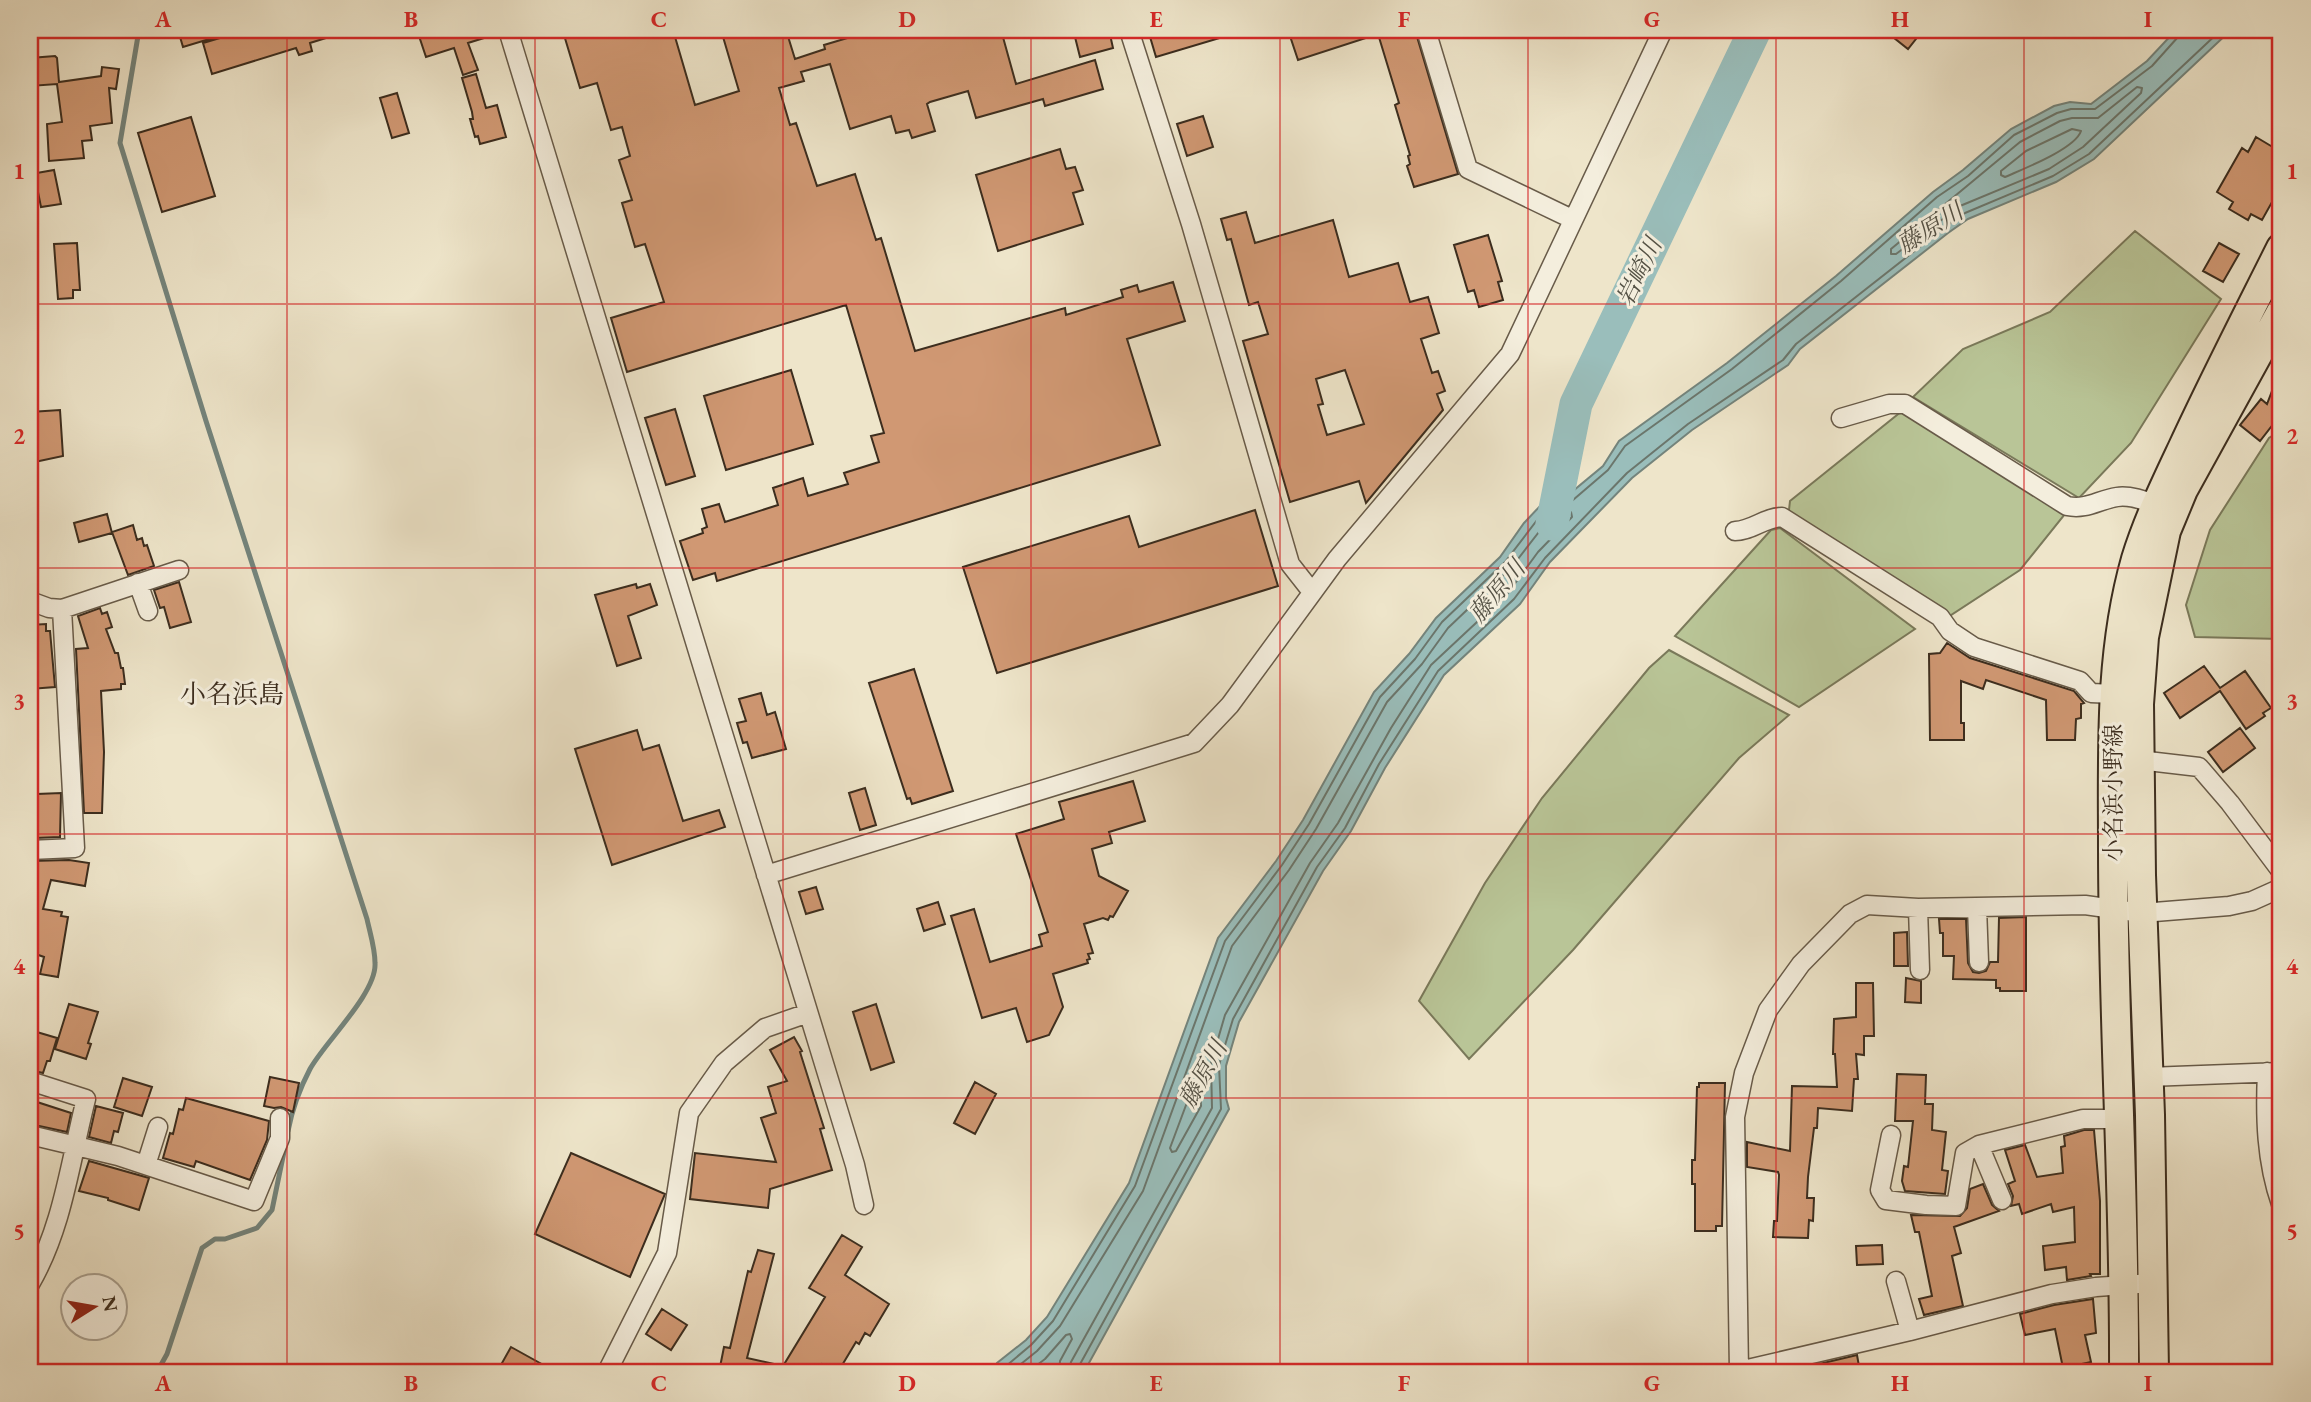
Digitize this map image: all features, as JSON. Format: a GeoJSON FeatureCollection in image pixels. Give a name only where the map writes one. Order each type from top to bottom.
{"type":"FeatureCollection","features":[{"type":"Feature","properties":{"kind":"main road","name":"小名浜小野線"},"geometry":{"type":"LineString","coordinates":[[2124,1372],[2113,910],[2113,694],[2118,647],[2136,559],[2156,505],[2216,376],[2281,248]]}},
{"type":"Feature","properties":{"kind":"main road","name":"小名浜小野線"},"geometry":{"type":"LineString","coordinates":[[2154,1372],[2139,704],[2144,637],[2166,531],[2183,491],[2281,312]]}},
{"type":"Feature","properties":{"kind":"street"},"geometry":{"type":"LineString","coordinates":[[508,30],[858,1174],[864,1205]]}},
{"type":"Feature","properties":{"kind":"street"},"geometry":{"type":"LineString","coordinates":[[1129,30],[1191,223],[1290,564],[1312,593]]}},
{"type":"Feature","properties":{"kind":"street"},"geometry":{"type":"LineString","coordinates":[[1426,30],[1468,169],[1573,219]]}},
{"type":"Feature","properties":{"kind":"street"},"geometry":{"type":"LineString","coordinates":[[766,875],[1194,743],[1230,705],[1337,559],[1510,354],[1663,30]]}},
{"type":"Feature","properties":{"kind":"street"},"geometry":{"type":"LineString","coordinates":[[1841,418],[1889,404],[1905,404],[2067,506],[2086,507],[2108,499],[2128,497],[2156,505]]}},
{"type":"Feature","properties":{"kind":"street"},"geometry":{"type":"LineString","coordinates":[[1735,531],[1782,517],[1940,617],[1950,631],[1974,647],[2080,681],[2091,693],[2113,694]]}},
{"type":"Feature","properties":{"kind":"street"},"geometry":{"type":"LineString","coordinates":[[30,601],[49,608],[62,609],[179,570]]}},
{"type":"Feature","properties":{"kind":"street"},"geometry":{"type":"LineString","coordinates":[[138,583],[148,611]]}},
{"type":"Feature","properties":{"kind":"street"},"geometry":{"type":"LineString","coordinates":[[30,850],[75,848],[62,609]]}},
{"type":"Feature","properties":{"kind":"street"},"geometry":{"type":"LineString","coordinates":[[2140,760],[2200,767],[2281,871]]}},
{"type":"Feature","properties":{"kind":"street"},"geometry":{"type":"LineString","coordinates":[[2152,1283],[2052,1294],[1739,1371],[1735,1117],[1744,1073],[1768,1010],[1801,964],[1850,914],[1867,905],[1918,908],[2085,905],[2142,913],[2229,906],[2252,901],[2281,888]]}},
{"type":"Feature","properties":{"kind":"street"},"geometry":{"type":"LineString","coordinates":[[1977,907],[1979,962]]}},
{"type":"Feature","properties":{"kind":"street"},"geometry":{"type":"LineString","coordinates":[[1918,908],[1920,970]]}},
{"type":"Feature","properties":{"kind":"street"},"geometry":{"type":"LineString","coordinates":[[607,1372],[667,1253],[689,1113],[724,1063],[765,1028],[808,1013]]}},
{"type":"Feature","properties":{"kind":"street"},"geometry":{"type":"LineString","coordinates":[[2148,1077],[2274,1072],[2265,1118],[2269,1152],[2281,1204]]}},
{"type":"Feature","properties":{"kind":"street"},"geometry":{"type":"LineString","coordinates":[[30,1081],[86,1099],[74,1145],[66,1196],[45,1259],[30,1284]]}},
{"type":"Feature","properties":{"kind":"street"},"geometry":{"type":"LineString","coordinates":[[30,1135],[146,1165],[254,1201],[280,1138],[280,1118]]}},
{"type":"Feature","properties":{"kind":"street"},"geometry":{"type":"LineString","coordinates":[[1891,1135],[1880,1190],[1886,1200],[1956,1206],[1965,1153],[1979,1145],[2082,1119],[2119,1119]]}},
{"type":"Feature","properties":{"kind":"street"},"geometry":{"type":"LineString","coordinates":[[146,1165],[158,1126]]}},
{"type":"Feature","properties":{"kind":"street"},"geometry":{"type":"LineString","coordinates":[[1979,1145],[2002,1200]]}},
{"type":"Feature","properties":{"kind":"street"},"geometry":{"type":"LineString","coordinates":[[1895,1281],[1910,1331]]}},
{"type":"Feature","properties":{"kind":"green space"},"geometry":{"type":"Polygon","coordinates":[[[2135,231],[2221,299],[2131,443],[2079,498],[1913,397],[1963,349],[2050,312],[2135,231]]]}},
{"type":"Feature","properties":{"kind":"green space"},"geometry":{"type":"Polygon","coordinates":[[[1902,411],[2065,514],[2020,570],[1948,617],[1788,519],[1790,501],[1902,411]]]}},
{"type":"Feature","properties":{"kind":"green space"},"geometry":{"type":"Polygon","coordinates":[[[2281,430],[2281,639],[2195,637],[2186,605],[2210,530],[2269,438],[2281,430]]]}},
{"type":"Feature","properties":{"kind":"green space"},"geometry":{"type":"Polygon","coordinates":[[[1780,528],[1915,629],[1799,707],[1675,636],[1771,530],[1780,528]]]}},
{"type":"Feature","properties":{"kind":"green space"},"geometry":{"type":"Polygon","coordinates":[[[1669,650],[1789,715],[1739,758],[1573,950],[1469,1059],[1419,1001],[1485,883],[1542,798],[1649,668],[1669,650]]]}},
{"type":"Feature","properties":{"kind":"water","name":"藤原川"},"geometry":{"type":"Polygon","coordinates":[[[2176,30],[2231,30],[2094,159],[2056,182],[1968,219],[1800,349],[1788,365],[1692,430],[1632,478],[1550,562],[1520,604],[1444,675],[1385,768],[1351,831],[1323,871],[1239,1022],[1226,1066],[1226,1098],[1229,1109],[1084,1372],[991,1372],[997,1363],[1026,1340],[1047,1317],[1129,1183],[1218,938],[1303,820],[1374,692],[1409,654],[1436,618],[1500,557],[1524,523],[1541,505],[1568,495],[1603,466],[1619,441],[1727,363],[1836,276],[2011,129],[2054,106],[2070,102],[2091,104],[2147,61],[2176,30]]]}},
{"type":"Feature","properties":{"kind":"building"},"geometry":{"type":"Polygon","coordinates":[[[178,30],[226,30],[226,34],[183,47],[178,30]]]}},
{"type":"Feature","properties":{"kind":"building"},"geometry":{"type":"Polygon","coordinates":[[[247,30],[250,37],[274,30],[342,30],[342,33],[310,43],[312,51],[299,55],[296,48],[212,74],[203,43],[247,30]]]}},
{"type":"Feature","properties":{"kind":"building"},"geometry":{"type":"Polygon","coordinates":[[[417,30],[497,30],[497,34],[468,43],[478,70],[463,75],[454,48],[426,57],[417,30]]]}},
{"type":"Feature","properties":{"kind":"building"},"geometry":{"type":"Polygon","coordinates":[[[581,30],[673,30],[695,105],[739,91],[721,30],[786,30],[795,59],[825,49],[824,45],[874,30],[1001,30],[1016,84],[1095,60],[1103,89],[1045,106],[1043,99],[976,118],[968,91],[927,104],[935,131],[912,138],[909,130],[896,133],[891,116],[850,129],[830,64],[801,72],[804,81],[779,88],[790,125],[796,123],[817,186],[855,174],[876,240],[881,238],[915,351],[1065,308],[1066,315],[1123,297],[1121,290],[1137,285],[1139,292],[1173,282],[1185,321],[1127,339],[1160,445],[717,581],[715,573],[693,580],[680,541],[703,533],[702,529],[707,527],[702,509],[719,504],[725,522],[778,505],[773,488],[803,478],[808,496],[848,484],[844,473],[879,462],[871,436],[884,433],[846,305],[627,372],[611,318],[664,302],[645,244],[635,247],[622,203],[632,200],[619,160],[630,156],[622,127],[611,130],[597,83],[580,88],[564,35],[581,30]]]}},
{"type":"Feature","properties":{"kind":"building"},"geometry":{"type":"Polygon","coordinates":[[[1109,30],[1113,48],[1080,57],[1074,33],[1109,30]]]}},
{"type":"Feature","properties":{"kind":"building"},"geometry":{"type":"Polygon","coordinates":[[[1148,30],[1233,30],[1233,34],[1156,57],[1148,30]]]}},
{"type":"Feature","properties":{"kind":"building"},"geometry":{"type":"Polygon","coordinates":[[[1288,30],[1415,30],[1458,174],[1414,187],[1407,166],[1410,164],[1410,155],[1395,105],[1399,103],[1378,34],[1298,60],[1288,30]]]}},
{"type":"Feature","properties":{"kind":"building"},"geometry":{"type":"Polygon","coordinates":[[[1884,30],[1923,30],[1908,49],[1884,30]]]}},
{"type":"Feature","properties":{"kind":"building"},"geometry":{"type":"Polygon","coordinates":[[[55,56],[59,82],[101,76],[102,67],[119,69],[116,89],[109,88],[112,123],[90,126],[92,140],[82,141],[84,158],[49,161],[47,124],[62,122],[57,84],[30,86],[30,58],[55,56]]]}},
{"type":"Feature","properties":{"kind":"building"},"geometry":{"type":"Polygon","coordinates":[[[476,74],[486,108],[497,105],[506,137],[480,144],[470,119],[473,119],[472,112],[462,78],[476,74]]]}},
{"type":"Feature","properties":{"kind":"building"},"geometry":{"type":"Polygon","coordinates":[[[397,93],[409,133],[392,138],[380,98],[397,93]]]}},
{"type":"Feature","properties":{"kind":"building"},"geometry":{"type":"Polygon","coordinates":[[[1203,116],[1213,147],[1187,156],[1177,124],[1203,116]]]}},
{"type":"Feature","properties":{"kind":"building"},"geometry":{"type":"Polygon","coordinates":[[[191,117],[215,196],[162,212],[138,133],[191,117]]]}},
{"type":"Feature","properties":{"kind":"building"},"geometry":{"type":"Polygon","coordinates":[[[2256,137],[2281,152],[2281,186],[2262,220],[2251,214],[2248,220],[2229,209],[2233,202],[2217,192],[2242,148],[2248,152],[2256,137]]]}},
{"type":"Feature","properties":{"kind":"building"},"geometry":{"type":"Polygon","coordinates":[[[1060,149],[1066,169],[1075,167],[1083,190],[1073,193],[1083,224],[998,251],[976,175],[1060,149]]]}},
{"type":"Feature","properties":{"kind":"building"},"geometry":{"type":"Polygon","coordinates":[[[54,170],[61,204],[41,207],[31,174],[54,170]]]}},
{"type":"Feature","properties":{"kind":"building"},"geometry":{"type":"Polygon","coordinates":[[[1246,212],[1255,243],[1333,220],[1349,277],[1398,263],[1410,302],[1428,297],[1439,333],[1421,339],[1432,373],[1438,371],[1445,391],[1437,394],[1443,410],[1366,503],[1359,481],[1290,502],[1243,341],[1268,334],[1258,302],[1249,305],[1231,239],[1227,240],[1221,219],[1246,212]],[[1345,370],[1316,379],[1323,404],[1318,405],[1327,435],[1364,424],[1345,370]]]}},
{"type":"Feature","properties":{"kind":"building"},"geometry":{"type":"Polygon","coordinates":[[[1488,235],[1502,281],[1498,282],[1503,300],[1479,307],[1474,290],[1468,292],[1454,245],[1488,235]]]}},
{"type":"Feature","properties":{"kind":"building"},"geometry":{"type":"Polygon","coordinates":[[[77,243],[80,290],[73,290],[73,298],[58,299],[54,244],[77,243]]]}},
{"type":"Feature","properties":{"kind":"building"},"geometry":{"type":"Polygon","coordinates":[[[2219,243],[2239,254],[2223,282],[2203,271],[2219,243]]]}},
{"type":"Feature","properties":{"kind":"building"},"geometry":{"type":"Polygon","coordinates":[[[791,370],[813,444],[726,470],[704,396],[791,370]]]}},
{"type":"Feature","properties":{"kind":"building"},"geometry":{"type":"Polygon","coordinates":[[[2280,370],[2281,414],[2260,441],[2240,425],[2261,399],[2267,404],[2280,370]]]}},
{"type":"Feature","properties":{"kind":"building"},"geometry":{"type":"Polygon","coordinates":[[[675,409],[695,476],[666,485],[645,418],[675,409]]]}},
{"type":"Feature","properties":{"kind":"building"},"geometry":{"type":"Polygon","coordinates":[[[60,410],[63,456],[30,463],[30,412],[60,410]]]}},
{"type":"Feature","properties":{"kind":"building"},"geometry":{"type":"Polygon","coordinates":[[[1255,510],[1278,586],[997,673],[963,567],[1129,516],[1139,547],[1255,510]]]}},
{"type":"Feature","properties":{"kind":"building"},"geometry":{"type":"Polygon","coordinates":[[[107,514],[112,533],[79,542],[74,523],[107,514]]]}},
{"type":"Feature","properties":{"kind":"building"},"geometry":{"type":"Polygon","coordinates":[[[133,525],[137,540],[142,538],[144,546],[147,545],[154,566],[128,575],[112,532],[133,525]]]}},
{"type":"Feature","properties":{"kind":"building"},"geometry":{"type":"Polygon","coordinates":[[[179,582],[191,622],[170,628],[164,607],[160,608],[154,590],[179,582]]]}},
{"type":"Feature","properties":{"kind":"building"},"geometry":{"type":"Polygon","coordinates":[[[636,584],[637,588],[650,584],[657,605],[628,616],[641,658],[617,666],[595,595],[636,584]]]}},
{"type":"Feature","properties":{"kind":"building"},"geometry":{"type":"Polygon","coordinates":[[[100,608],[102,614],[107,612],[112,627],[106,629],[115,653],[118,653],[125,684],[121,684],[121,689],[101,691],[104,752],[102,813],[84,813],[76,649],[88,648],[78,616],[100,608]]]}},
{"type":"Feature","properties":{"kind":"building"},"geometry":{"type":"Polygon","coordinates":[[[46,624],[46,631],[50,631],[55,687],[30,689],[30,625],[46,624]]]}},
{"type":"Feature","properties":{"kind":"building"},"geometry":{"type":"Polygon","coordinates":[[[1947,643],[1970,658],[2074,691],[2084,703],[2081,704],[2081,718],[2076,719],[2075,740],[2047,740],[2046,700],[1986,680],[1983,689],[1961,681],[1961,723],[1964,723],[1964,740],[1930,740],[1929,654],[1940,653],[1947,643]]]}},
{"type":"Feature","properties":{"kind":"building"},"geometry":{"type":"Polygon","coordinates":[[[2204,666],[2220,688],[2245,671],[2271,708],[2263,713],[2265,716],[2246,729],[2220,691],[2180,718],[2164,693],[2204,666]]]}},
{"type":"Feature","properties":{"kind":"building"},"geometry":{"type":"Polygon","coordinates":[[[914,669],[953,791],[912,804],[910,798],[907,799],[869,683],[914,669]]]}},
{"type":"Feature","properties":{"kind":"building"},"geometry":{"type":"Polygon","coordinates":[[[761,693],[767,715],[775,712],[786,749],[752,758],[747,742],[743,743],[737,723],[746,721],[739,699],[761,693]]]}},
{"type":"Feature","properties":{"kind":"building"},"geometry":{"type":"Polygon","coordinates":[[[2240,728],[2255,748],[2223,772],[2208,752],[2240,728]]]}},
{"type":"Feature","properties":{"kind":"building"},"geometry":{"type":"Polygon","coordinates":[[[637,730],[643,750],[659,745],[683,821],[719,810],[725,827],[612,865],[575,749],[637,730]]]}},
{"type":"Feature","properties":{"kind":"building"},"geometry":{"type":"Polygon","coordinates":[[[1133,781],[1145,821],[1109,832],[1112,843],[1092,849],[1099,876],[1128,891],[1113,917],[1084,924],[1093,953],[1088,954],[1088,963],[1053,974],[1063,1007],[1049,1035],[1027,1042],[1016,1008],[982,1018],[951,916],[974,909],[990,962],[1042,946],[1039,935],[1048,932],[1016,834],[1064,819],[1059,802],[1133,781]]]}},
{"type":"Feature","properties":{"kind":"building"},"geometry":{"type":"Polygon","coordinates":[[[865,788],[876,825],[860,830],[849,793],[865,788]]]}},
{"type":"Feature","properties":{"kind":"building"},"geometry":{"type":"Polygon","coordinates":[[[61,793],[60,837],[35,838],[34,801],[37,801],[37,794],[61,793]]]}},
{"type":"Feature","properties":{"kind":"building"},"geometry":{"type":"Polygon","coordinates":[[[69,860],[89,863],[85,886],[51,880],[43,909],[62,912],[61,916],[68,917],[58,977],[40,974],[44,957],[30,952],[30,907],[33,890],[30,889],[30,861],[69,860]]]}},
{"type":"Feature","properties":{"kind":"building"},"geometry":{"type":"Polygon","coordinates":[[[816,887],[823,909],[806,914],[799,892],[816,887]]]}},
{"type":"Feature","properties":{"kind":"building"},"geometry":{"type":"Polygon","coordinates":[[[938,902],[945,924],[924,931],[917,909],[938,902]]]}},
{"type":"Feature","properties":{"kind":"building"},"geometry":{"type":"Polygon","coordinates":[[[2026,917],[2026,991],[2000,991],[2000,988],[1996,988],[1996,980],[1953,979],[1954,956],[1943,956],[1943,933],[1940,933],[1939,919],[1966,919],[1968,963],[1973,972],[1979,973],[1986,971],[1990,962],[1998,962],[1999,918],[2026,917]]]}},
{"type":"Feature","properties":{"kind":"building"},"geometry":{"type":"Polygon","coordinates":[[[1907,932],[1908,966],[1894,966],[1894,933],[1907,932]]]}},
{"type":"Feature","properties":{"kind":"building"},"geometry":{"type":"Polygon","coordinates":[[[1906,978],[1921,981],[1921,1003],[1905,1002],[1906,978]]]}},
{"type":"Feature","properties":{"kind":"building"},"geometry":{"type":"Polygon","coordinates":[[[1856,983],[1873,983],[1874,1036],[1864,1036],[1864,1055],[1856,1054],[1858,1079],[1854,1079],[1852,1111],[1818,1108],[1808,1177],[1807,1198],[1814,1198],[1813,1221],[1809,1220],[1808,1238],[1773,1237],[1774,1221],[1777,1221],[1779,1175],[1778,1172],[1747,1167],[1747,1142],[1790,1151],[1792,1086],[1837,1087],[1833,1054],[1834,1019],[1856,1017],[1856,983]]]}},
{"type":"Feature","properties":{"kind":"building"},"geometry":{"type":"Polygon","coordinates":[[[69,1004],[98,1012],[86,1059],[55,1049],[69,1004]]]}},
{"type":"Feature","properties":{"kind":"building"},"geometry":{"type":"Polygon","coordinates":[[[876,1004],[894,1062],[871,1070],[853,1012],[876,1004]]]}},
{"type":"Feature","properties":{"kind":"building"},"geometry":{"type":"Polygon","coordinates":[[[30,1030],[57,1038],[43,1073],[30,1070],[30,1030]]]}},
{"type":"Feature","properties":{"kind":"building"},"geometry":{"type":"Polygon","coordinates":[[[794,1037],[802,1051],[800,1052],[824,1128],[820,1129],[832,1170],[770,1189],[768,1208],[690,1199],[695,1153],[776,1162],[761,1118],[776,1113],[768,1087],[787,1081],[770,1050],[794,1037]]]}},
{"type":"Feature","properties":{"kind":"building"},"geometry":{"type":"Polygon","coordinates":[[[1897,1074],[1926,1075],[1925,1104],[1933,1104],[1932,1130],[1946,1132],[1942,1170],[1948,1171],[1945,1194],[1905,1191],[1902,1181],[1904,1166],[1908,1167],[1913,1121],[1895,1121],[1897,1074]]]}},
{"type":"Feature","properties":{"kind":"building"},"geometry":{"type":"Polygon","coordinates":[[[270,1077],[299,1083],[293,1112],[281,1107],[264,1106],[270,1077]]]}},
{"type":"Feature","properties":{"kind":"building"},"geometry":{"type":"Polygon","coordinates":[[[123,1078],[152,1087],[142,1116],[114,1107],[123,1078]]]}},
{"type":"Feature","properties":{"kind":"building"},"geometry":{"type":"Polygon","coordinates":[[[975,1082],[996,1094],[975,1134],[954,1123],[975,1082]]]}},
{"type":"Feature","properties":{"kind":"building"},"geometry":{"type":"Polygon","coordinates":[[[1699,1083],[1725,1083],[1722,1226],[1716,1226],[1716,1231],[1695,1231],[1692,1160],[1695,1160],[1699,1083]]]}},
{"type":"Feature","properties":{"kind":"building"},"geometry":{"type":"Polygon","coordinates":[[[30,1093],[36,1095],[34,1101],[71,1113],[67,1132],[30,1124],[30,1093]]]}},
{"type":"Feature","properties":{"kind":"building"},"geometry":{"type":"Polygon","coordinates":[[[186,1098],[269,1121],[267,1140],[250,1180],[196,1161],[194,1167],[163,1158],[179,1109],[183,1110],[186,1098]]]}},
{"type":"Feature","properties":{"kind":"building"},"geometry":{"type":"Polygon","coordinates":[[[96,1106],[123,1113],[118,1132],[114,1131],[111,1143],[89,1137],[96,1106]]]}},
{"type":"Feature","properties":{"kind":"building"},"geometry":{"type":"Polygon","coordinates":[[[2094,1130],[2100,1201],[2100,1274],[2067,1280],[2066,1267],[2045,1270],[2043,1246],[2075,1242],[2074,1207],[2053,1212],[2051,1204],[2022,1214],[2019,1204],[2011,1206],[2013,1196],[2008,1184],[2015,1181],[2005,1150],[2025,1145],[2037,1177],[2063,1173],[2061,1147],[2065,1146],[2064,1136],[2094,1130]]]}},
{"type":"Feature","properties":{"kind":"building"},"geometry":{"type":"Polygon","coordinates":[[[571,1153],[665,1194],[630,1277],[535,1234],[571,1153]]]}},
{"type":"Feature","properties":{"kind":"building"},"geometry":{"type":"Polygon","coordinates":[[[89,1161],[149,1178],[139,1210],[79,1191],[89,1161]]]}},
{"type":"Feature","properties":{"kind":"building"},"geometry":{"type":"Polygon","coordinates":[[[1983,1184],[1992,1205],[1999,1211],[1954,1227],[1961,1253],[1952,1256],[1963,1306],[1924,1315],[1919,1299],[1932,1296],[1919,1232],[1915,1232],[1911,1215],[1960,1216],[1967,1208],[1970,1189],[1983,1184]]]}},
{"type":"Feature","properties":{"kind":"building"},"geometry":{"type":"Polygon","coordinates":[[[842,1235],[862,1247],[845,1275],[889,1304],[870,1336],[865,1333],[859,1344],[856,1342],[838,1372],[822,1364],[817,1372],[719,1372],[724,1347],[730,1348],[748,1271],[751,1272],[758,1250],[774,1254],[747,1358],[783,1366],[825,1297],[809,1288],[842,1235]]]}},
{"type":"Feature","properties":{"kind":"building"},"geometry":{"type":"Polygon","coordinates":[[[1882,1245],[1883,1264],[1857,1265],[1856,1246],[1882,1245]]]}},
{"type":"Feature","properties":{"kind":"building"},"geometry":{"type":"Polygon","coordinates":[[[2093,1299],[2096,1333],[2085,1335],[2091,1362],[2063,1368],[2055,1329],[2025,1335],[2020,1314],[2093,1299]]]}},
{"type":"Feature","properties":{"kind":"building"},"geometry":{"type":"Polygon","coordinates":[[[662,1309],[687,1325],[671,1350],[646,1334],[662,1309]]]}},
{"type":"Feature","properties":{"kind":"building"},"geometry":{"type":"Polygon","coordinates":[[[511,1347],[556,1372],[497,1372],[511,1347]]]}},
{"type":"Feature","properties":{"kind":"building"},"geometry":{"type":"Polygon","coordinates":[[[1857,1355],[1860,1372],[1798,1372],[1798,1369],[1857,1355]]]}},
{"type":"Feature","properties":{"kind":"waterway"},"geometry":{"type":"LineString","coordinates":[[139,30],[120,143],[206,421],[367,919],[374,952],[375,963],[368,989],[310,1069],[297,1099],[288,1131]]}},
{"type":"Feature","properties":{"kind":"waterway","name":"岩崎川"},"geometry":{"type":"LineString","coordinates":[[1552,524],[1576,404],[1755,30]]}},
{"type":"Feature","properties":{"kind":"waterway"},"geometry":{"type":"LineString","coordinates":[[157,1372],[167,1354],[202,1248],[215,1239],[225,1239],[257,1228],[272,1210],[285,1147]]}},
{"type":"Feature","properties":{"kind":"district","name":"小名浜島"},"geometry":{"type":"Point","coordinates":[232,694]}}]}
